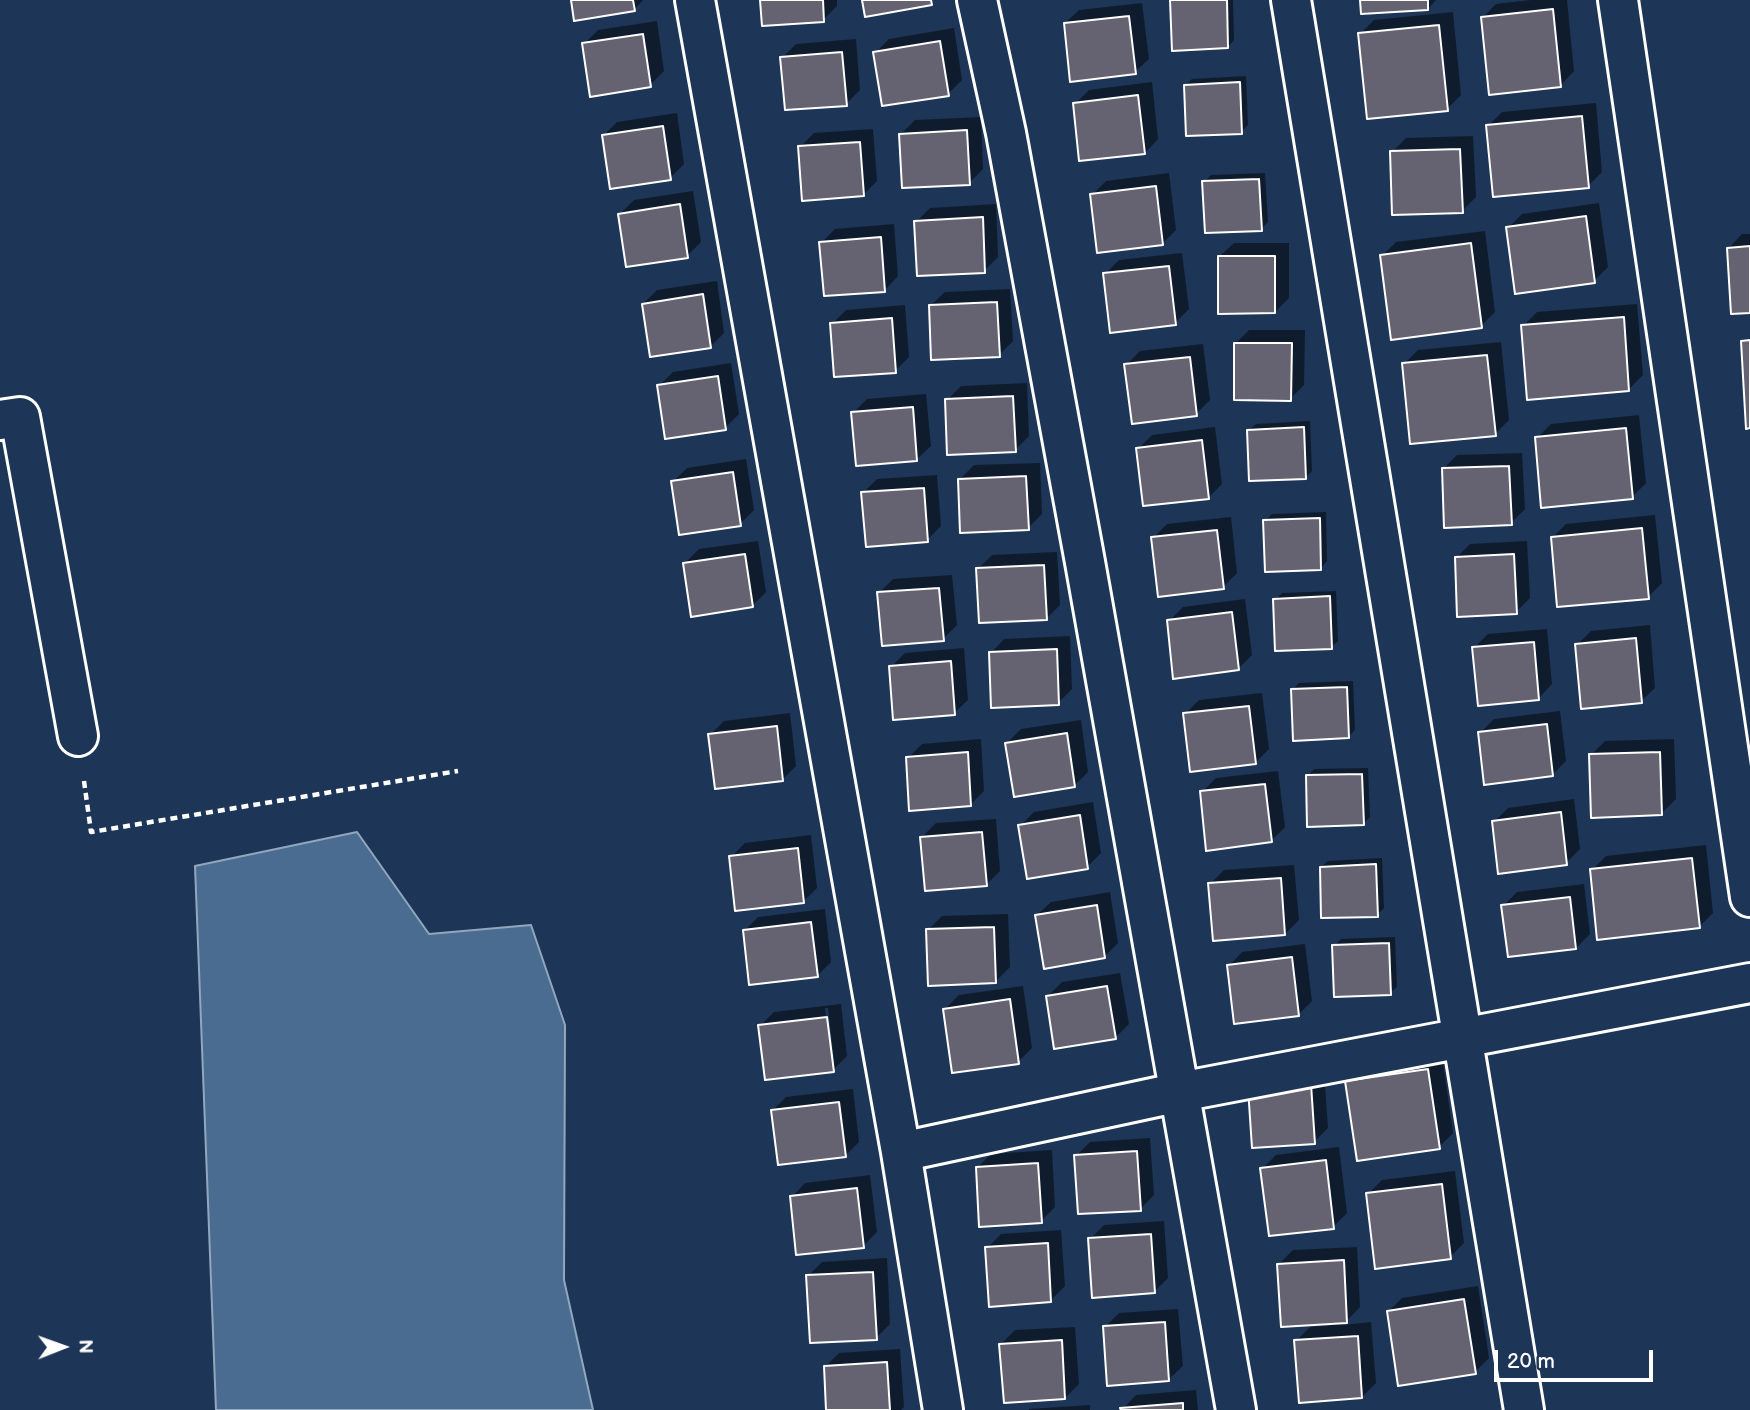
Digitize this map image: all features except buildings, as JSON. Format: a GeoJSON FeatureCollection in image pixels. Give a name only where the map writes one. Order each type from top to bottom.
{"type":"FeatureCollection","features":[{"type":"Feature","properties":{"kind":"street"},"geometry":{"type":"LineString","coordinates":[[695,0],[901,1152],[943,1410]]}},
{"type":"Feature","properties":{"kind":"street"},"geometry":{"type":"LineString","coordinates":[[977,0],[1006,133],[1236,1410]]}},
{"type":"Feature","properties":{"kind":"street"},"geometry":{"type":"LineString","coordinates":[[1291,0],[1460,1040],[1524,1410]]}},
{"type":"Feature","properties":{"kind":"street"},"geometry":{"type":"LineString","coordinates":[[1618,0],[1750,897]]}},
{"type":"Feature","properties":{"kind":"street"},"geometry":{"type":"LineString","coordinates":[[0,420],[20,417],[78,736]]}},
{"type":"Feature","properties":{"kind":"street"},"geometry":{"type":"LineString","coordinates":[[901,1152],[1180,1092],[1750,983]]}},
{"type":"Feature","properties":{"kind":"path"},"geometry":{"type":"LineString","coordinates":[[78,736],[91,832],[458,771]]}},
{"type":"Feature","properties":{"kind":"water"},"geometry":{"type":"Polygon","coordinates":[[[357,832],[429,934],[531,925],[565,1025],[564,1280],[593,1410],[216,1410],[195,866],[357,832]]]}}]}
